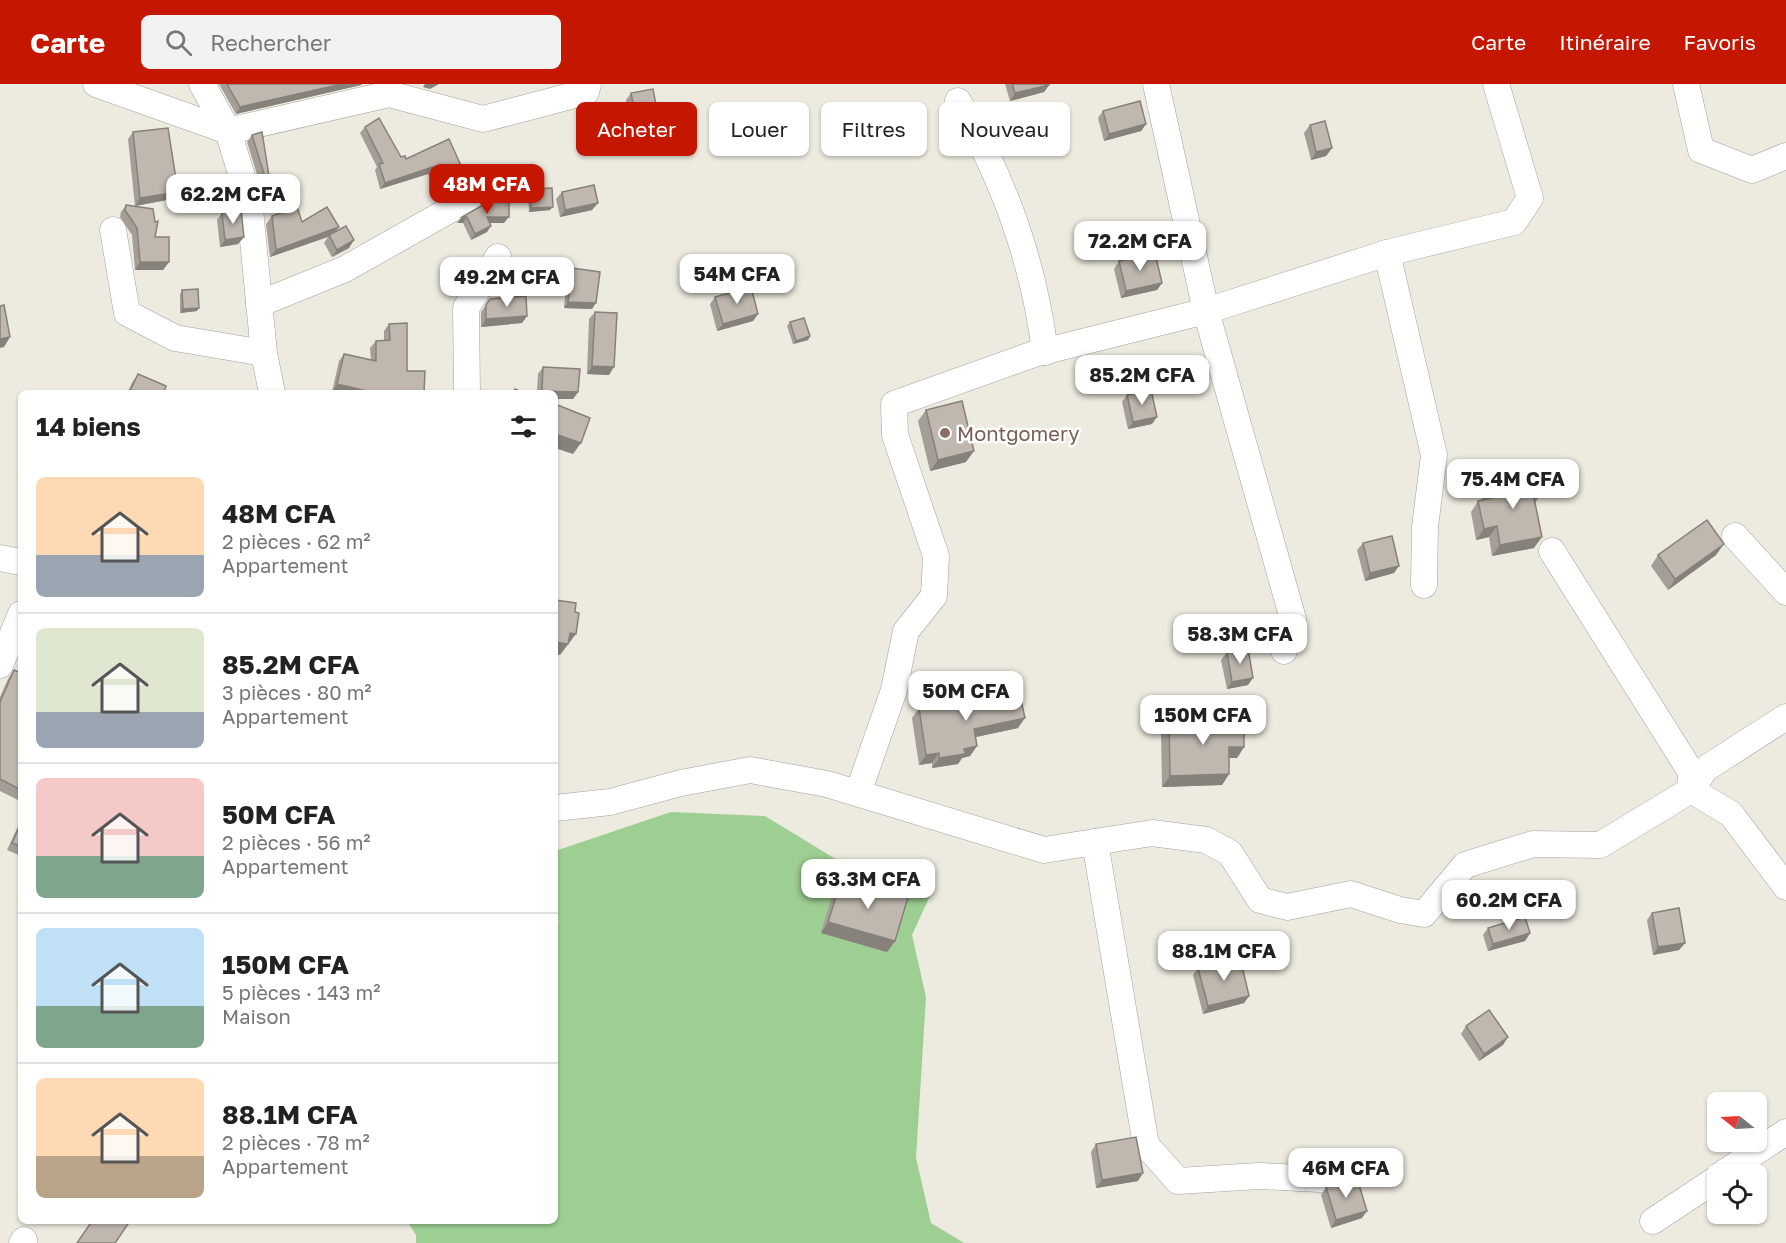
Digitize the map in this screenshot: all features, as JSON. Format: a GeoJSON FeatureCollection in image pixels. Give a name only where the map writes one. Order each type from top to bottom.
{"type":"FeatureCollection","features":[{"type":"Feature","properties":{"kind":"street"},"geometry":{"type":"LineString","coordinates":[[96,84],[228,131],[385,89],[483,119],[586,92],[588,84]]}},
{"type":"Feature","properties":{"kind":"street"},"geometry":{"type":"LineString","coordinates":[[202,84],[228,131],[249,199],[264,353],[271,390]]}},
{"type":"Feature","properties":{"kind":"street"},"geometry":{"type":"LineString","coordinates":[[1156,84],[1206,311],[1293,619],[1284,651]]}},
{"type":"Feature","properties":{"kind":"street"},"geometry":{"type":"LineString","coordinates":[[858,793],[894,690],[906,631],[933,596],[936,556],[895,435],[894,404],[1045,352],[1206,311],[1387,253],[1514,222],[1530,198],[1496,84]]}},
{"type":"Feature","properties":{"kind":"street"},"geometry":{"type":"LineString","coordinates":[[1686,84],[1701,150],[1752,170],[1786,156]]}},
{"type":"Feature","properties":{"kind":"street"},"geometry":{"type":"LineString","coordinates":[[958,101],[984,145],[1013,217],[1038,300],[1045,352]]}},
{"type":"Feature","properties":{"kind":"street"},"geometry":{"type":"LineString","coordinates":[[260,304],[345,269],[485,190]]}},
{"type":"Feature","properties":{"kind":"street"},"geometry":{"type":"LineString","coordinates":[[113,230],[127,313],[176,338],[264,353]]}},
{"type":"Feature","properties":{"kind":"street"},"geometry":{"type":"LineString","coordinates":[[1387,253],[1434,454],[1425,527],[1424,585]]}},
{"type":"Feature","properties":{"kind":"street"},"geometry":{"type":"LineString","coordinates":[[467,390],[466,308],[498,257]]}},
{"type":"Feature","properties":{"kind":"street"},"geometry":{"type":"LineString","coordinates":[[1735,536],[1786,592]]}},
{"type":"Feature","properties":{"kind":"street"},"geometry":{"type":"LineString","coordinates":[[1552,551],[1691,772],[1691,790]]}},
{"type":"Feature","properties":{"kind":"street"},"geometry":{"type":"LineString","coordinates":[[0,558],[18,561]]}},
{"type":"Feature","properties":{"kind":"street"},"geometry":{"type":"LineString","coordinates":[[0,665],[18,621]]}},
{"type":"Feature","properties":{"kind":"street"},"geometry":{"type":"LineString","coordinates":[[558,808],[610,802],[681,783],[750,770],[827,784],[1044,850],[1152,833],[1206,840],[1230,853],[1260,900],[1287,907],[1351,894],[1400,910],[1424,914],[1465,865],[1533,844],[1600,845],[1691,790],[1705,769],[1786,717]]}},
{"type":"Feature","properties":{"kind":"street"},"geometry":{"type":"LineString","coordinates":[[1691,790],[1731,814],[1786,887]]}},
{"type":"Feature","properties":{"kind":"street"},"geometry":{"type":"LineString","coordinates":[[1095,842],[1146,1145],[1178,1181],[1259,1176],[1320,1179]]}},
{"type":"Feature","properties":{"kind":"street"},"geometry":{"type":"LineString","coordinates":[[1737,1164],[1786,1132]]}},
{"type":"Feature","properties":{"kind":"street"},"geometry":{"type":"LineString","coordinates":[[1653,1221],[1707,1185]]}},
{"type":"Feature","properties":{"kind":"green space"},"geometry":{"type":"Polygon","coordinates":[[[671,812],[765,816],[875,883],[935,885],[912,935],[926,997],[916,1158],[931,1223],[964,1243],[416,1243],[416,1235],[409,1224],[558,1224],[558,850],[671,812]]]}},
{"type":"Feature","properties":{"kind":"building"},"geometry":{"type":"Polygon","coordinates":[[[227,84],[342,84],[240,107],[227,84]]]}},
{"type":"Feature","properties":{"kind":"building"},"geometry":{"type":"Polygon","coordinates":[[[1012,84],[1049,84],[1049,85],[1015,93],[1012,84]]]}},
{"type":"Feature","properties":{"kind":"building"},"geometry":{"type":"Polygon","coordinates":[[[653,89],[655,102],[633,102],[631,93],[653,89]]]}},
{"type":"Feature","properties":{"kind":"building"},"geometry":{"type":"Polygon","coordinates":[[[1140,101],[1146,124],[1109,134],[1103,111],[1140,101]]]}},
{"type":"Feature","properties":{"kind":"building"},"geometry":{"type":"Polygon","coordinates":[[[379,118],[401,157],[405,156],[406,159],[449,139],[467,179],[443,189],[433,167],[385,183],[379,164],[383,163],[365,127],[379,118]]]}},
{"type":"Feature","properties":{"kind":"building"},"geometry":{"type":"Polygon","coordinates":[[[1325,121],[1332,148],[1316,152],[1310,125],[1325,121]]]}},
{"type":"Feature","properties":{"kind":"building"},"geometry":{"type":"Polygon","coordinates":[[[168,128],[178,192],[140,198],[133,132],[168,128]]]}},
{"type":"Feature","properties":{"kind":"building"},"geometry":{"type":"Polygon","coordinates":[[[262,132],[269,176],[265,177],[252,135],[262,132]]]}},
{"type":"Feature","properties":{"kind":"building"},"geometry":{"type":"Polygon","coordinates":[[[594,185],[598,203],[565,210],[562,192],[594,185]]]}},
{"type":"Feature","properties":{"kind":"building"},"geometry":{"type":"Polygon","coordinates":[[[552,188],[553,207],[531,208],[530,189],[552,188]]]}},
{"type":"Feature","properties":{"kind":"building"},"geometry":{"type":"Polygon","coordinates":[[[488,202],[509,202],[509,217],[487,217],[491,226],[475,234],[467,217],[462,217],[488,202]]]}},
{"type":"Feature","properties":{"kind":"building"},"geometry":{"type":"Polygon","coordinates":[[[126,205],[153,209],[155,222],[158,221],[155,237],[169,237],[169,262],[140,262],[137,228],[125,210],[126,205]]]}},
{"type":"Feature","properties":{"kind":"building"},"geometry":{"type":"Polygon","coordinates":[[[297,207],[302,222],[327,207],[339,227],[276,250],[272,216],[297,207]]]}},
{"type":"Feature","properties":{"kind":"building"},"geometry":{"type":"Polygon","coordinates":[[[241,210],[244,237],[225,240],[222,213],[241,210]]]}},
{"type":"Feature","properties":{"kind":"building"},"geometry":{"type":"Polygon","coordinates":[[[346,226],[354,240],[337,250],[329,235],[346,226]]]}},
{"type":"Feature","properties":{"kind":"building"},"geometry":{"type":"Polygon","coordinates":[[[1155,253],[1162,283],[1126,291],[1119,261],[1155,253]]]}},
{"type":"Feature","properties":{"kind":"building"},"geometry":{"type":"Polygon","coordinates":[[[572,268],[600,272],[596,303],[568,302],[572,268]]]}},
{"type":"Feature","properties":{"kind":"building"},"geometry":{"type":"Polygon","coordinates":[[[751,287],[758,314],[723,324],[715,297],[751,287]]]}},
{"type":"Feature","properties":{"kind":"building"},"geometry":{"type":"Polygon","coordinates":[[[198,289],[199,308],[183,309],[182,290],[198,289]]]}},
{"type":"Feature","properties":{"kind":"building"},"geometry":{"type":"Polygon","coordinates":[[[526,296],[527,316],[486,319],[486,305],[490,299],[526,296]]]}},
{"type":"Feature","properties":{"kind":"building"},"geometry":{"type":"Polygon","coordinates":[[[4,305],[10,337],[0,339],[0,306],[4,305]]]}},
{"type":"Feature","properties":{"kind":"building"},"geometry":{"type":"Polygon","coordinates":[[[595,312],[617,313],[614,367],[592,366],[595,312]]]}},
{"type":"Feature","properties":{"kind":"building"},"geometry":{"type":"Polygon","coordinates":[[[804,318],[810,336],[796,341],[790,322],[804,318]]]}},
{"type":"Feature","properties":{"kind":"building"},"geometry":{"type":"Polygon","coordinates":[[[407,323],[407,371],[425,371],[424,390],[362,390],[337,384],[344,354],[376,361],[376,341],[390,340],[389,324],[407,323]]]}},
{"type":"Feature","properties":{"kind":"building"},"geometry":{"type":"Polygon","coordinates":[[[543,367],[580,369],[578,392],[542,390],[543,367]]]}},
{"type":"Feature","properties":{"kind":"building"},"geometry":{"type":"Polygon","coordinates":[[[138,374],[166,386],[165,390],[130,390],[138,374]]]}},
{"type":"Feature","properties":{"kind":"building"},"geometry":{"type":"Polygon","coordinates":[[[1151,390],[1157,417],[1133,422],[1127,395],[1151,390]]]}},
{"type":"Feature","properties":{"kind":"building"},"geometry":{"type":"Polygon","coordinates":[[[962,401],[974,451],[938,460],[926,410],[962,401]]]}},
{"type":"Feature","properties":{"kind":"building"},"geometry":{"type":"Polygon","coordinates":[[[558,405],[590,418],[581,443],[558,435],[558,405]]]}},
{"type":"Feature","properties":{"kind":"building"},"geometry":{"type":"Polygon","coordinates":[[[1535,474],[1539,497],[1534,498],[1542,537],[1500,545],[1497,526],[1484,529],[1478,501],[1492,498],[1489,483],[1535,474]]]}},
{"type":"Feature","properties":{"kind":"building"},"geometry":{"type":"Polygon","coordinates":[[[1707,520],[1724,544],[1675,579],[1658,555],[1707,520]]]}},
{"type":"Feature","properties":{"kind":"building"},"geometry":{"type":"Polygon","coordinates":[[[1392,536],[1399,566],[1370,573],[1363,543],[1392,536]]]}},
{"type":"Feature","properties":{"kind":"building"},"geometry":{"type":"Polygon","coordinates":[[[558,600],[576,603],[575,612],[579,613],[576,634],[570,633],[568,644],[558,642],[558,600]]]}},
{"type":"Feature","properties":{"kind":"building"},"geometry":{"type":"Polygon","coordinates":[[[1248,648],[1253,678],[1232,682],[1227,652],[1248,648]]]}},
{"type":"Feature","properties":{"kind":"building"},"geometry":{"type":"Polygon","coordinates":[[[14,670],[18,672],[18,788],[0,779],[0,702],[14,670]]]}},
{"type":"Feature","properties":{"kind":"building"},"geometry":{"type":"Polygon","coordinates":[[[1019,691],[1025,718],[974,729],[977,746],[964,749],[965,754],[939,758],[939,753],[926,755],[919,708],[1019,691]]]}},
{"type":"Feature","properties":{"kind":"building"},"geometry":{"type":"Polygon","coordinates":[[[1244,720],[1244,747],[1229,747],[1229,774],[1170,776],[1169,721],[1244,720]]]}},
{"type":"Feature","properties":{"kind":"building"},"geometry":{"type":"Polygon","coordinates":[[[18,830],[18,845],[12,843],[18,830]]]}},
{"type":"Feature","properties":{"kind":"building"},"geometry":{"type":"Polygon","coordinates":[[[842,878],[908,897],[895,941],[828,922],[842,878]]]}},
{"type":"Feature","properties":{"kind":"building"},"geometry":{"type":"Polygon","coordinates":[[[1679,908],[1685,943],[1658,947],[1652,913],[1679,908]]]}},
{"type":"Feature","properties":{"kind":"building"},"geometry":{"type":"Polygon","coordinates":[[[1525,917],[1530,933],[1493,944],[1488,928],[1525,917]]]}},
{"type":"Feature","properties":{"kind":"building"},"geometry":{"type":"Polygon","coordinates":[[[1240,957],[1249,996],[1208,1006],[1198,968],[1240,957]]]}},
{"type":"Feature","properties":{"kind":"building"},"geometry":{"type":"Polygon","coordinates":[[[1489,1010],[1508,1037],[1484,1054],[1466,1026],[1489,1010]]]}},
{"type":"Feature","properties":{"kind":"building"},"geometry":{"type":"Polygon","coordinates":[[[1136,1137],[1143,1173],[1102,1180],[1096,1144],[1136,1137]]]}},
{"type":"Feature","properties":{"kind":"building"},"geometry":{"type":"Polygon","coordinates":[[[1357,1178],[1367,1211],[1336,1220],[1326,1187],[1357,1178]]]}},
{"type":"Feature","properties":{"kind":"building"},"geometry":{"type":"Polygon","coordinates":[[[90,1224],[128,1224],[115,1243],[77,1243],[90,1224]]]}},
{"type":"Feature","properties":{"kind":"place","name":"Montgomery"},"geometry":{"type":"Point","coordinates":[945,433]}}]}
